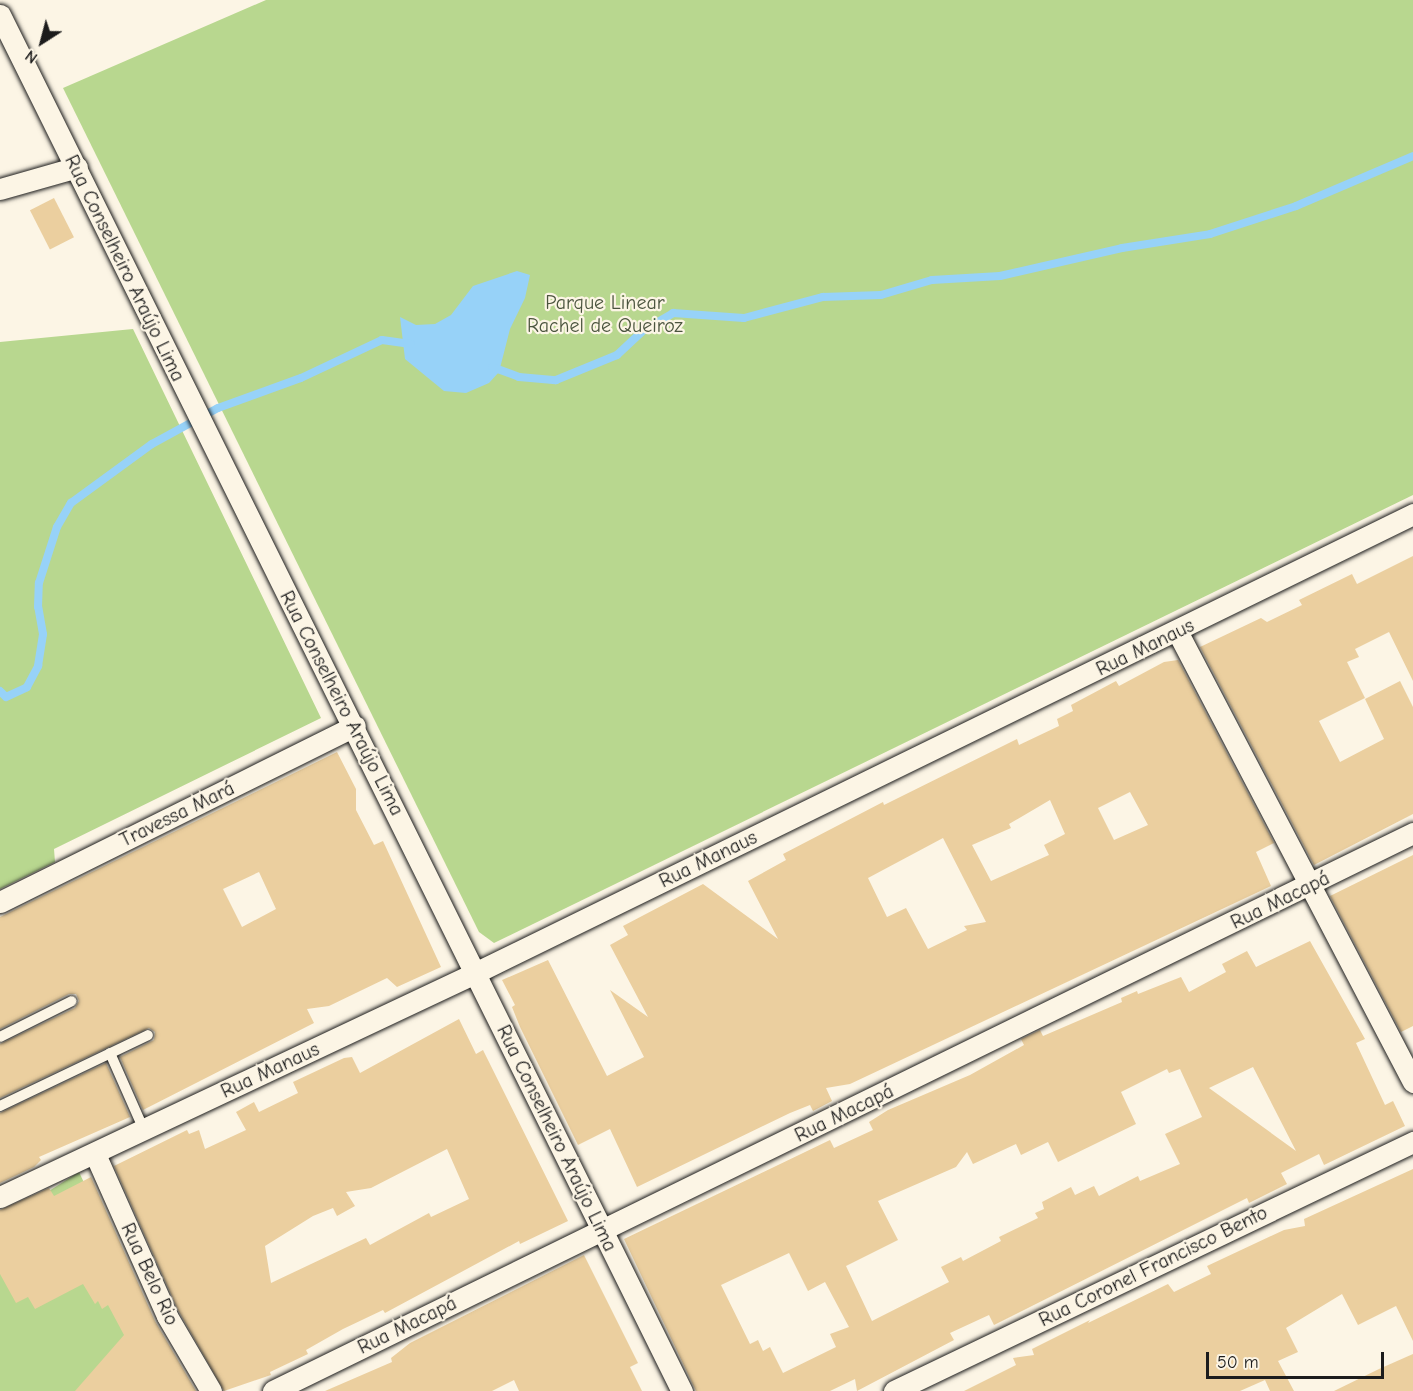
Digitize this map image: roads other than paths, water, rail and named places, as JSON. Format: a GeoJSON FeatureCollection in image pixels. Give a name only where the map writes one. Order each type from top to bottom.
{"type":"FeatureCollection","features":[{"type":"Feature","properties":{"kind":"street","name":"Rua Conselheiro Araújo Lima"},"geometry":{"type":"LineString","coordinates":[[0,15],[77,167],[198,420],[355,726],[682,1391]]}},
{"type":"Feature","properties":{"kind":"street"},"geometry":{"type":"LineString","coordinates":[[0,189],[77,167]]}},
{"type":"Feature","properties":{"kind":"street","name":"Rua Manaus"},"geometry":{"type":"LineString","coordinates":[[0,1197],[477,972],[1413,514]]}},
{"type":"Feature","properties":{"kind":"street"},"geometry":{"type":"LineString","coordinates":[[1177,631],[1308,886],[1413,1082]]}},
{"type":"Feature","properties":{"kind":"street","name":"Travessa Mará"},"geometry":{"type":"LineString","coordinates":[[0,902],[355,726]]}},
{"type":"Feature","properties":{"kind":"street","name":"Rua Macapá"},"geometry":{"type":"LineString","coordinates":[[273,1391],[1413,833]]}},
{"type":"Feature","properties":{"kind":"street","name":"Rua Coronel Francisco Bento"},"geometry":{"type":"LineString","coordinates":[[894,1391],[1413,1142]]}},
{"type":"Feature","properties":{"kind":"street","name":"Rua Belo Rio"},"geometry":{"type":"LineString","coordinates":[[95,1154],[167,1316],[211,1391]]}},
{"type":"Feature","properties":{"kind":"lane"},"geometry":{"type":"LineString","coordinates":[[0,1037],[72,1001]]}},
{"type":"Feature","properties":{"kind":"lane"},"geometry":{"type":"LineString","coordinates":[[0,1106],[148,1035]]}},
{"type":"Feature","properties":{"kind":"lane"},"geometry":{"type":"LineString","coordinates":[[110,1053],[144,1130]]}},
{"type":"Feature","properties":{"kind":"water"},"geometry":{"type":"Polygon","coordinates":[[[517,271],[530,275],[525,298],[510,329],[499,372],[489,383],[466,393],[444,391],[405,359],[400,317],[416,325],[435,324],[451,315],[473,286],[517,271]]]}},
{"type":"Feature","properties":{"kind":"waterway"},"geometry":{"type":"LineString","coordinates":[[492,367],[519,377],[556,380],[617,355],[644,330],[673,313],[744,318],[823,297],[881,295],[932,280],[1000,276],[1122,248],[1210,234],[1296,206],[1413,156]]}},
{"type":"Feature","properties":{"kind":"waterway"},"geometry":{"type":"LineString","coordinates":[[0,691],[6,697],[27,687],[38,666],[43,634],[38,607],[39,583],[57,527],[71,503],[152,444],[218,408],[301,378],[382,340],[411,344]]}},
{"type":"Feature","properties":{"kind":"park label","name":"Parque Linear Rachel de Queiroz"},"geometry":{"type":"Point","coordinates":[605,314]}}]}
